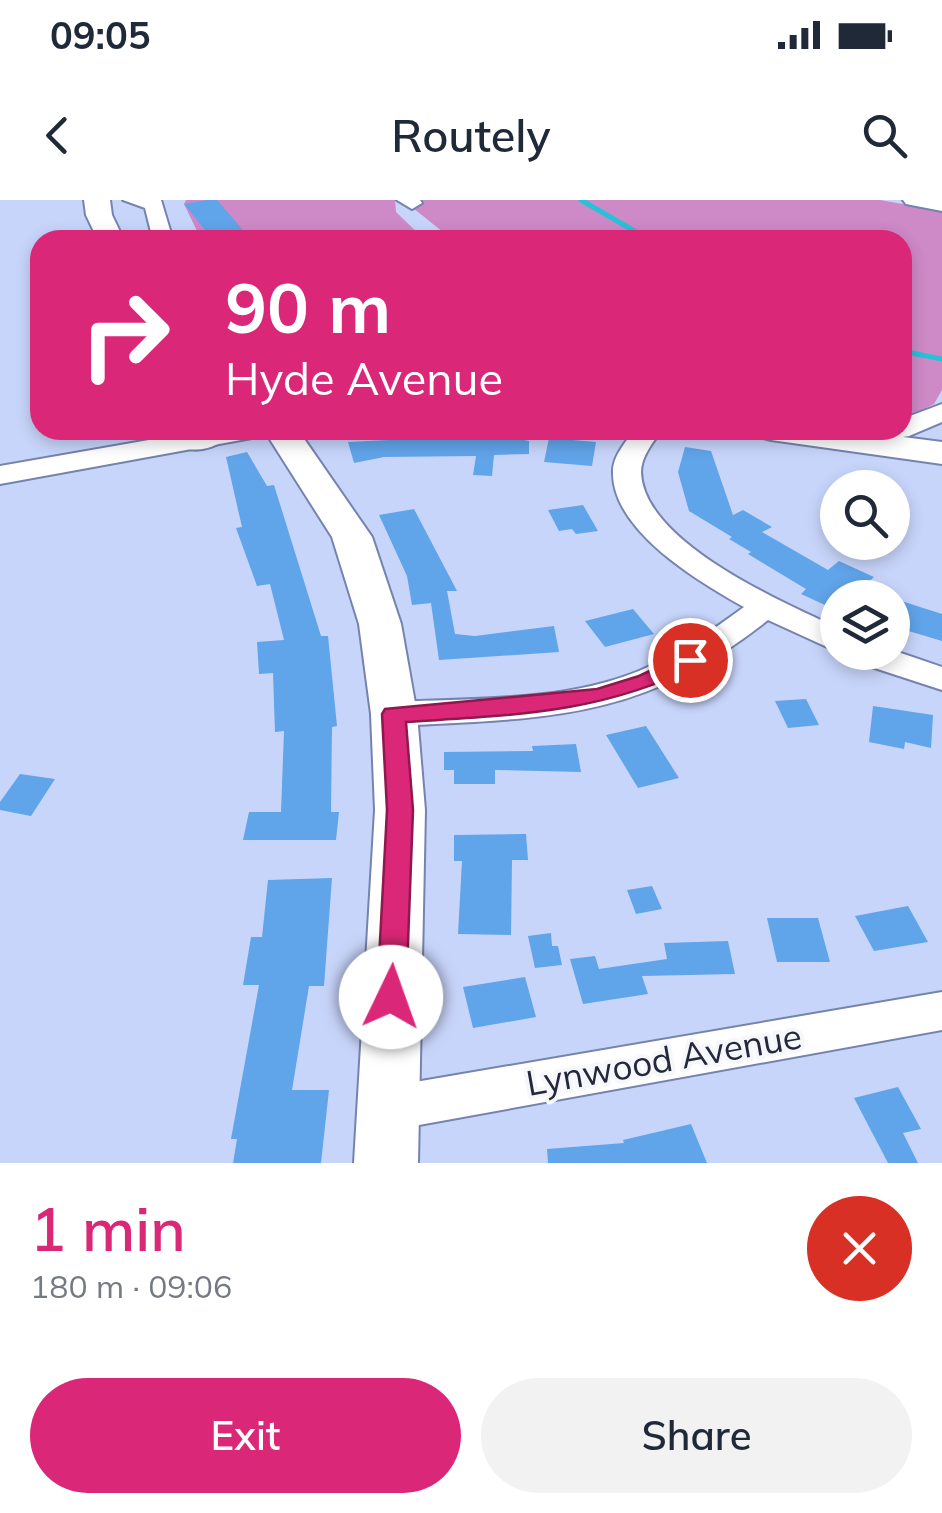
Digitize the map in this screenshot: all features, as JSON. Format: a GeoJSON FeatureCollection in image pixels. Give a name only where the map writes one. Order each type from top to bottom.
{"type":"FeatureCollection","features":[{"type":"Feature","properties":{"kind":"main road"},"geometry":{"type":"LineString","coordinates":[[98,200],[107,230]]}},
{"type":"Feature","properties":{"kind":"main road"},"geometry":{"type":"LineString","coordinates":[[288,440],[352,537],[380,624],[394,714],[400,810],[386,1163]]}},
{"type":"Feature","properties":{"kind":"main road"},"geometry":{"type":"LineString","coordinates":[[859,440],[942,453]]}},
{"type":"Feature","properties":{"kind":"street"},"geometry":{"type":"LineString","coordinates":[[133,200],[154,204],[160,230]]}},
{"type":"Feature","properties":{"kind":"street"},"geometry":{"type":"LineString","coordinates":[[913,200],[942,206]]}},
{"type":"Feature","properties":{"kind":"street"},"geometry":{"type":"LineString","coordinates":[[912,425],[942,412]]}},
{"type":"Feature","properties":{"kind":"street"},"geometry":{"type":"LineString","coordinates":[[0,475],[92,461],[176,440]]}},
{"type":"Feature","properties":{"kind":"street"},"geometry":{"type":"LineString","coordinates":[[641,440],[631,454],[626,474],[630,494],[640,510],[694,562],[764,607],[820,633]]}},
{"type":"Feature","properties":{"kind":"street"},"geometry":{"type":"LineString","coordinates":[[0,490],[67,474],[92,461]]}},
{"type":"Feature","properties":{"kind":"street"},"geometry":{"type":"LineString","coordinates":[[394,714],[510,707],[598,696],[648,681],[690,660],[764,607]]}},
{"type":"Feature","properties":{"kind":"street"},"geometry":{"type":"LineString","coordinates":[[910,669],[942,680]]}},
{"type":"Feature","properties":{"kind":"street","name":"Lynwood Avenue"},"geometry":{"type":"LineString","coordinates":[[386,1110],[942,1010]]}},
{"type":"Feature","properties":{"kind":"shaded area"},"geometry":{"type":"Polygon","coordinates":[[[186,200],[395,200],[396,212],[415,230],[197,230],[184,204],[186,200]]]}},
{"type":"Feature","properties":{"kind":"shaded area"},"geometry":{"type":"Polygon","coordinates":[[[403,200],[880,200],[942,211],[942,390],[934,404],[912,415],[912,230],[440,230],[403,200]]]}},
{"type":"Feature","properties":{"kind":"building"},"geometry":{"type":"Polygon","coordinates":[[[217,200],[243,230],[205,230],[184,204],[217,200]]]}},
{"type":"Feature","properties":{"kind":"building"},"geometry":{"type":"Polygon","coordinates":[[[524,440],[529,441],[529,454],[494,455],[492,476],[473,475],[476,456],[384,457],[354,463],[348,442],[524,440]]]}},
{"type":"Feature","properties":{"kind":"building"},"geometry":{"type":"Polygon","coordinates":[[[549,440],[596,442],[592,466],[544,462],[549,440]]]}},
{"type":"Feature","properties":{"kind":"building"},"geometry":{"type":"Polygon","coordinates":[[[685,447],[711,451],[733,515],[743,510],[772,527],[762,532],[828,570],[839,561],[874,577],[820,580],[820,603],[801,594],[806,589],[748,554],[751,552],[729,539],[732,537],[689,511],[678,472],[685,447]]]}},
{"type":"Feature","properties":{"kind":"building"},"geometry":{"type":"Polygon","coordinates":[[[247,452],[267,486],[274,485],[321,636],[328,636],[337,726],[332,727],[331,812],[339,812],[336,840],[243,840],[249,812],[281,812],[284,731],[275,732],[273,673],[259,674],[257,642],[284,640],[270,584],[257,586],[236,528],[242,527],[226,457],[247,452]]]}},
{"type":"Feature","properties":{"kind":"building"},"geometry":{"type":"Polygon","coordinates":[[[583,505],[598,531],[559,531],[548,510],[583,505]]]}},
{"type":"Feature","properties":{"kind":"building"},"geometry":{"type":"Polygon","coordinates":[[[414,509],[457,591],[447,591],[455,634],[475,636],[554,626],[559,652],[439,660],[431,603],[412,605],[407,576],[379,515],[414,509]]]}},
{"type":"Feature","properties":{"kind":"building"},"geometry":{"type":"Polygon","coordinates":[[[910,604],[942,614],[942,641],[910,631],[910,604]]]}},
{"type":"Feature","properties":{"kind":"building"},"geometry":{"type":"Polygon","coordinates":[[[633,609],[654,634],[605,647],[585,621],[633,609]]]}},
{"type":"Feature","properties":{"kind":"building"},"geometry":{"type":"Polygon","coordinates":[[[806,699],[819,725],[788,728],[775,701],[806,699]]]}},
{"type":"Feature","properties":{"kind":"building"},"geometry":{"type":"Polygon","coordinates":[[[873,706],[933,715],[931,748],[905,742],[904,749],[869,742],[873,706]]]}},
{"type":"Feature","properties":{"kind":"building"},"geometry":{"type":"Polygon","coordinates":[[[646,726],[679,778],[638,788],[606,735],[646,726]]]}},
{"type":"Feature","properties":{"kind":"building"},"geometry":{"type":"Polygon","coordinates":[[[576,744],[581,772],[495,770],[495,784],[454,784],[454,770],[444,770],[444,752],[533,751],[532,746],[576,744]]]}},
{"type":"Feature","properties":{"kind":"building"},"geometry":{"type":"Polygon","coordinates":[[[20,774],[55,779],[31,816],[0,810],[0,802],[20,774]]]}},
{"type":"Feature","properties":{"kind":"building"},"geometry":{"type":"Polygon","coordinates":[[[526,834],[528,860],[512,860],[511,935],[458,934],[462,861],[454,861],[454,835],[526,834]]]}},
{"type":"Feature","properties":{"kind":"building"},"geometry":{"type":"Polygon","coordinates":[[[332,878],[324,986],[309,986],[292,1090],[329,1090],[321,1163],[233,1163],[237,1139],[231,1139],[259,985],[243,985],[251,937],[262,937],[268,880],[332,878]]]}},
{"type":"Feature","properties":{"kind":"building"},"geometry":{"type":"Polygon","coordinates":[[[652,886],[662,909],[636,914],[627,890],[652,886]]]}},
{"type":"Feature","properties":{"kind":"building"},"geometry":{"type":"Polygon","coordinates":[[[908,906],[928,942],[874,951],[855,916],[908,906]]]}},
{"type":"Feature","properties":{"kind":"building"},"geometry":{"type":"Polygon","coordinates":[[[767,918],[818,918],[830,962],[777,962],[767,918]]]}},
{"type":"Feature","properties":{"kind":"building"},"geometry":{"type":"Polygon","coordinates":[[[551,933],[552,946],[558,946],[562,965],[535,968],[528,936],[551,933]]]}},
{"type":"Feature","properties":{"kind":"building"},"geometry":{"type":"Polygon","coordinates":[[[728,941],[735,974],[642,976],[648,994],[583,1004],[570,959],[595,956],[599,969],[667,959],[664,943],[728,941]]]}},
{"type":"Feature","properties":{"kind":"building"},"geometry":{"type":"Polygon","coordinates":[[[525,977],[536,1017],[473,1028],[463,987],[525,977]]]}},
{"type":"Feature","properties":{"kind":"building"},"geometry":{"type":"Polygon","coordinates":[[[898,1087],[921,1129],[903,1133],[918,1163],[888,1163],[854,1098],[898,1087]]]}},
{"type":"Feature","properties":{"kind":"building"},"geometry":{"type":"Polygon","coordinates":[[[691,1124],[707,1163],[548,1163],[547,1149],[624,1143],[623,1140],[691,1124]]]}},
{"type":"Feature","properties":{"kind":"waterway"},"geometry":{"type":"LineString","coordinates":[[581,200],[633,230]]}},
{"type":"Feature","properties":{"kind":"waterway"},"geometry":{"type":"LineString","coordinates":[[912,353],[942,359]]}},
{"type":"Feature","properties":{"kind":"route"},"geometry":{"type":"LineString","coordinates":[[391,997],[400,810],[394,714],[510,707],[598,696],[648,681],[690,660]]}}]}
